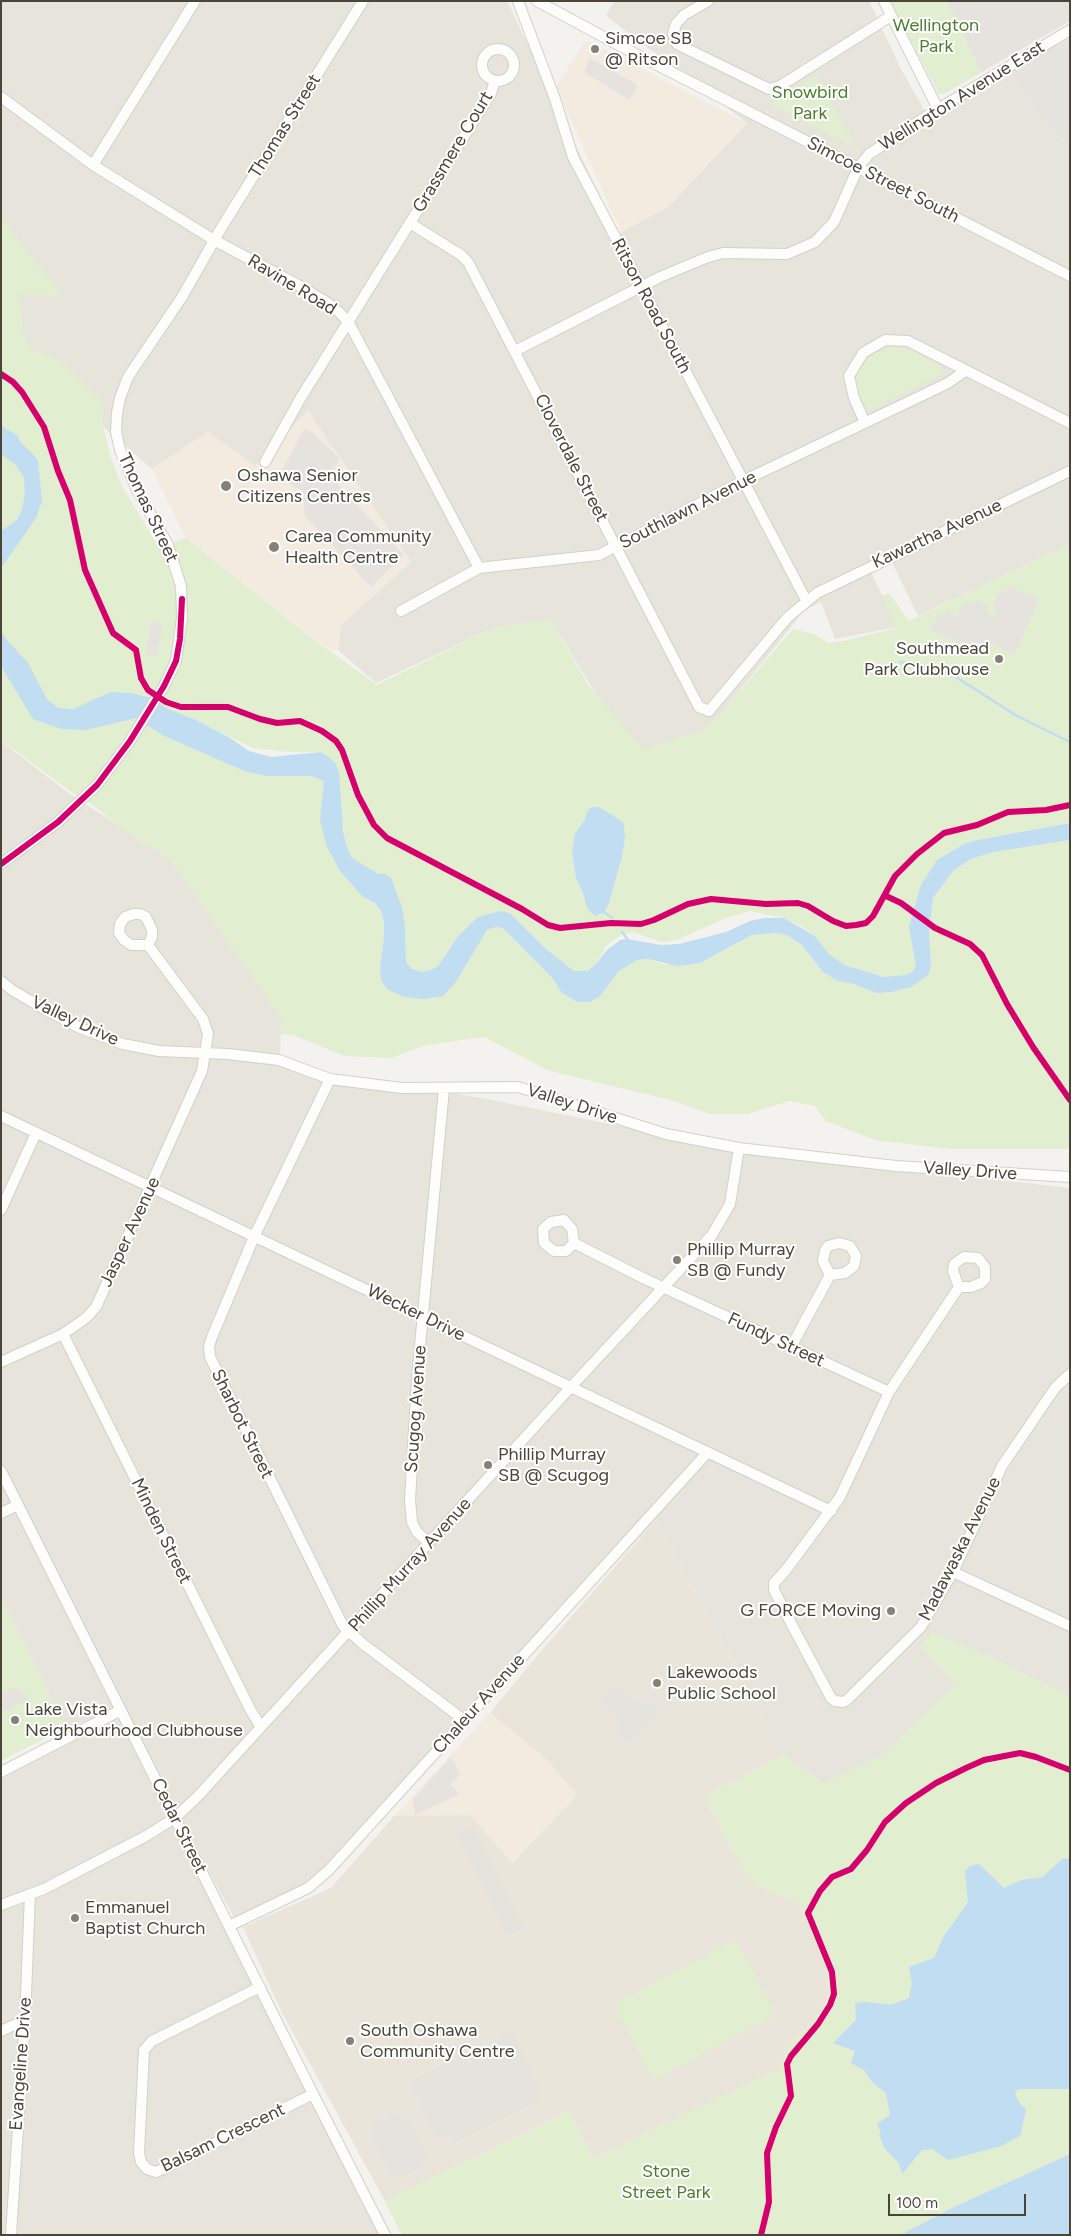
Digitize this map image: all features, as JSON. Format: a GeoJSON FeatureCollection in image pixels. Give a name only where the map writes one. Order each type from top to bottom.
{"type":"FeatureCollection","features":[{"type":"Feature","properties":{"kind":"street"},"geometry":{"type":"LineString","coordinates":[[94,166],[195,1]]}},
{"type":"Feature","properties":{"kind":"street","name":"Thomas Street"},"geometry":{"type":"LineString","coordinates":[[1,864],[58,822],[97,785],[130,741],[164,686],[176,661],[182,618],[181,586],[168,545],[125,466],[116,432],[117,413],[128,377],[182,297],[214,240],[364,1]]}},
{"type":"Feature","properties":{"kind":"street","name":"Ritson Road South"},"geometry":{"type":"LineString","coordinates":[[518,1],[555,99],[573,157],[806,600]]}},
{"type":"Feature","properties":{"kind":"street","name":"Simcoe Street South"},"geometry":{"type":"LineString","coordinates":[[537,1],[1070,276]]}},
{"type":"Feature","properties":{"kind":"street"},"geometry":{"type":"LineString","coordinates":[[708,1],[684,15],[676,24],[673,34],[677,44],[769,89],[780,86],[891,16]]}},
{"type":"Feature","properties":{"kind":"street"},"geometry":{"type":"LineString","coordinates":[[884,1],[938,109]]}},
{"type":"Feature","properties":{"kind":"street","name":"Wellington Avenue East"},"geometry":{"type":"LineString","coordinates":[[515,351],[641,287],[708,257],[723,254],[787,254],[815,242],[834,222],[858,168],[869,154],[938,109],[1070,30]]}},
{"type":"Feature","properties":{"kind":"street","name":"Grassmere Court"},"geometry":{"type":"LineString","coordinates":[[265,462],[300,399],[491,94],[495,81]]}},
{"type":"Feature","properties":{"kind":"street","name":"Ravine Road"},"geometry":{"type":"LineString","coordinates":[[1,97],[63,145],[94,166],[214,240],[328,303],[349,323],[479,568]]}},
{"type":"Feature","properties":{"kind":"street","name":"Cloverdale Street"},"geometry":{"type":"LineString","coordinates":[[410,223],[461,254],[468,262],[699,707],[709,711]]}},
{"type":"Feature","properties":{"kind":"street"},"geometry":{"type":"LineString","coordinates":[[865,423],[854,398],[849,376],[863,353],[884,340],[908,341],[1070,423]]}},
{"type":"Feature","properties":{"kind":"street","name":"Southlawn Avenue"},"geometry":{"type":"LineString","coordinates":[[401,611],[479,568],[599,555],[743,481],[948,383],[965,371]]}},
{"type":"Feature","properties":{"kind":"street","name":"Kawartha Avenue"},"geometry":{"type":"LineString","coordinates":[[709,711],[777,630],[806,600],[830,585],[1070,472]]}},
{"type":"Feature","properties":{"kind":"street","name":"Jasper Avenue"},"geometry":{"type":"LineString","coordinates":[[1,1362],[63,1334],[86,1318],[96,1307],[202,1071],[208,1034],[203,1019],[148,945]]}},
{"type":"Feature","properties":{"kind":"street","name":"Valley Drive"},"geometry":{"type":"LineString","coordinates":[[1,981],[12,990],[80,1028],[123,1044],[160,1051],[228,1054],[279,1060],[330,1079],[402,1088],[444,1089],[518,1086],[666,1134],[739,1148],[896,1166],[1070,1177]]}},
{"type":"Feature","properties":{"kind":"street","name":"Sharbot Street"},"geometry":{"type":"LineString","coordinates":[[330,1079],[254,1236],[212,1336],[209,1346],[210,1357],[338,1618],[348,1632],[464,1720]]}},
{"type":"Feature","properties":{"kind":"street","name":"Scugog Avenue"},"geometry":{"type":"LineString","coordinates":[[429,1544],[417,1532],[412,1522],[410,1500],[417,1378],[444,1089]]}},
{"type":"Feature","properties":{"kind":"street","name":"Wecker Drive"},"geometry":{"type":"LineString","coordinates":[[1,1116],[831,1511]]}},
{"type":"Feature","properties":{"kind":"street"},"geometry":{"type":"LineString","coordinates":[[1,1210],[36,1133]]}},
{"type":"Feature","properties":{"kind":"street","name":"Phillip Murray Avenue"},"geometry":{"type":"LineString","coordinates":[[1,1905],[30,1894],[146,1836],[175,1818],[712,1235],[730,1204],[739,1148]]}},
{"type":"Feature","properties":{"kind":"street","name":"Fundy Street"},"geometry":{"type":"LineString","coordinates":[[574,1244],[664,1288],[889,1392]]}},
{"type":"Feature","properties":{"kind":"street"},"geometry":{"type":"LineString","coordinates":[[791,1347],[830,1275]]}},
{"type":"Feature","properties":{"kind":"street"},"geometry":{"type":"LineString","coordinates":[[831,1511],[840,1497],[889,1392],[959,1287]]}},
{"type":"Feature","properties":{"kind":"street","name":"Minden Street"},"geometry":{"type":"LineString","coordinates":[[63,1334],[260,1727]]}},
{"type":"Feature","properties":{"kind":"street","name":"Madawaska Avenue"},"geometry":{"type":"LineString","coordinates":[[831,1511],[786,1570],[777,1578],[774,1586],[778,1598],[831,1698],[838,1702],[847,1700],[921,1627],[953,1572],[1002,1466],[1054,1388],[1070,1374]]}},
{"type":"Feature","properties":{"kind":"street","name":"Chaleur Avenue"},"geometry":{"type":"LineString","coordinates":[[229,1926],[302,1891],[318,1881],[707,1453]]}},
{"type":"Feature","properties":{"kind":"street","name":"Cedar Street"},"geometry":{"type":"LineString","coordinates":[[1,1471],[385,2235]]}},
{"type":"Feature","properties":{"kind":"street"},"geometry":{"type":"LineString","coordinates":[[1,1513],[18,1505]]}},
{"type":"Feature","properties":{"kind":"street"},"geometry":{"type":"LineString","coordinates":[[953,1572],[1070,1626]]}},
{"type":"Feature","properties":{"kind":"street"},"geometry":{"type":"LineString","coordinates":[[1,1772],[121,1710]]}},
{"type":"Feature","properties":{"kind":"street","name":"Evangeline Drive"},"geometry":{"type":"LineString","coordinates":[[11,2235],[25,2020],[30,1894]]}},
{"type":"Feature","properties":{"kind":"street","name":"Balsam Crescent"},"geometry":{"type":"LineString","coordinates":[[260,1987],[152,2041],[144,2050],[139,2153],[141,2162],[147,2169],[156,2172],[313,2094]]}},
{"type":"Feature","properties":{"kind":"street"},"geometry":{"type":"LineString","coordinates":[[1,2031],[25,2020]]}},
{"type":"Feature","properties":{"kind":"shaded area"},"geometry":{"type":"Polygon","coordinates":[[[1,1],[507,1],[618,234],[669,206],[747,123],[606,16],[614,1],[869,1],[901,69],[930,120],[1009,71],[1051,132],[1070,145],[1070,544],[918,616],[892,562],[871,572],[897,627],[835,639],[821,602],[804,611],[707,731],[638,763],[550,619],[493,628],[376,683],[338,650],[341,625],[411,562],[308,411],[255,466],[208,432],[152,469],[27,361],[1,304],[1,1]]]}},
{"type":"Feature","properties":{"kind":"shaded area"},"geometry":{"type":"Polygon","coordinates":[[[946,1],[1070,1],[1070,21],[982,72],[946,1]]]}},
{"type":"Feature","properties":{"kind":"shaded area"},"geometry":{"type":"Polygon","coordinates":[[[1070,38],[1070,145],[1051,132],[1009,71],[1070,38]]]}},
{"type":"Feature","properties":{"kind":"shaded area"},"geometry":{"type":"Polygon","coordinates":[[[586,40],[747,123],[668,206],[621,232],[556,87],[586,40]]]}},
{"type":"Feature","properties":{"kind":"shaded area"},"geometry":{"type":"Polygon","coordinates":[[[590,58],[638,85],[629,100],[584,72],[590,58]]]}},
{"type":"Feature","properties":{"kind":"shaded area"},"geometry":{"type":"Polygon","coordinates":[[[1050,61],[1070,91],[1070,110],[1051,122],[1023,79],[1050,61]]]}},
{"type":"Feature","properties":{"kind":"shaded area"},"geometry":{"type":"Polygon","coordinates":[[[308,411],[411,562],[341,625],[338,650],[328,649],[186,538],[152,469],[208,432],[255,466],[308,411]]]}},
{"type":"Feature","properties":{"kind":"shaded area"},"geometry":{"type":"Polygon","coordinates":[[[304,429],[312,432],[340,459],[330,476],[404,555],[371,587],[305,516],[303,491],[278,478],[304,429]]]}},
{"type":"Feature","properties":{"kind":"shaded area"},"geometry":{"type":"Polygon","coordinates":[[[1011,587],[1039,600],[1014,655],[991,643],[984,657],[930,629],[937,618],[947,612],[958,617],[965,602],[972,605],[975,599],[989,605],[985,613],[995,617],[998,611],[992,609],[1000,590],[1007,593],[1011,587]]]}},
{"type":"Feature","properties":{"kind":"shaded area"},"geometry":{"type":"Polygon","coordinates":[[[154,620],[163,625],[156,657],[145,654],[151,623],[154,620]]]}},
{"type":"Feature","properties":{"kind":"shaded area"},"geometry":{"type":"Polygon","coordinates":[[[1,741],[67,792],[171,860],[281,1017],[280,1066],[482,1098],[727,1148],[1070,1188],[1070,1696],[987,1656],[932,1633],[920,1647],[956,1684],[884,1754],[823,1784],[783,1755],[656,1520],[319,1880],[235,1919],[131,1729],[384,2235],[1,2235],[1,1772],[117,1712],[65,1728],[1,1596],[1,741]]]}},
{"type":"Feature","properties":{"kind":"shaded area"},"geometry":{"type":"Polygon","coordinates":[[[656,1520],[783,1755],[708,1795],[707,1802],[744,1871],[759,1887],[803,1904],[827,1970],[828,1998],[821,2011],[790,2045],[784,2054],[779,2069],[593,2159],[570,2111],[385,2201],[281,2011],[243,1927],[331,1888],[394,1816],[470,1815],[512,1863],[577,1795],[545,1758],[490,1713],[541,1651],[656,1520]]]}},
{"type":"Feature","properties":{"kind":"shaded area"},"geometry":{"type":"Polygon","coordinates":[[[615,1683],[634,1702],[638,1699],[643,1703],[649,1698],[661,1710],[629,1744],[615,1731],[620,1726],[615,1720],[618,1717],[600,1699],[615,1683]]]}},
{"type":"Feature","properties":{"kind":"shaded area"},"geometry":{"type":"Polygon","coordinates":[[[14,1687],[19,1693],[26,1693],[29,1699],[1,1712],[1,1694],[14,1687]]]}},
{"type":"Feature","properties":{"kind":"shaded area"},"geometry":{"type":"Polygon","coordinates":[[[490,1713],[545,1758],[577,1795],[511,1863],[470,1816],[394,1816],[490,1713]]]}},
{"type":"Feature","properties":{"kind":"shaded area"},"geometry":{"type":"Polygon","coordinates":[[[451,1757],[461,1774],[450,1784],[460,1794],[415,1815],[413,1799],[451,1757]]]}},
{"type":"Feature","properties":{"kind":"shaded area"},"geometry":{"type":"Polygon","coordinates":[[[466,1828],[475,1832],[483,1843],[525,1928],[507,1937],[457,1832],[466,1828]]]}},
{"type":"Feature","properties":{"kind":"shaded area"},"geometry":{"type":"Polygon","coordinates":[[[512,2032],[540,2092],[537,2094],[540,2100],[453,2143],[449,2135],[438,2140],[410,2081],[512,2032]]]}},
{"type":"Feature","properties":{"kind":"shaded area"},"geometry":{"type":"Polygon","coordinates":[[[397,2113],[398,2116],[404,2113],[428,2161],[421,2164],[423,2167],[401,2178],[399,2175],[392,2178],[370,2130],[376,2127],[374,2124],[397,2113]]]}},
{"type":"Feature","properties":{"kind":"green space","name":"Wellington Park"},"geometry":{"type":"Polygon","coordinates":[[[890,1],[946,1],[982,72],[944,94],[939,94],[890,1]]]}},
{"type":"Feature","properties":{"kind":"green space","name":"Snowbird Park"},"geometry":{"type":"Polygon","coordinates":[[[817,75],[856,146],[855,147],[770,104],[817,75]]]}},
{"type":"Feature","properties":{"kind":"green space"},"geometry":{"type":"Polygon","coordinates":[[[1,217],[63,296],[19,295],[24,336],[32,350],[58,358],[104,403],[102,422],[111,459],[122,486],[159,548],[186,538],[320,644],[377,685],[493,628],[550,619],[589,686],[643,749],[700,731],[723,711],[793,629],[814,634],[828,643],[896,628],[882,596],[889,593],[909,621],[1070,544],[1070,823],[977,840],[964,844],[937,860],[916,957],[916,966],[912,972],[905,975],[884,977],[844,965],[828,953],[815,936],[801,926],[784,918],[750,911],[726,918],[679,939],[662,942],[633,932],[621,935],[606,946],[596,964],[588,971],[582,972],[574,971],[546,949],[510,913],[478,917],[459,935],[438,966],[422,972],[412,969],[406,962],[405,927],[385,874],[378,874],[352,858],[347,847],[328,756],[320,752],[289,752],[253,748],[148,698],[162,735],[244,771],[266,776],[311,776],[324,781],[327,847],[340,871],[362,896],[375,903],[381,911],[384,921],[384,937],[380,967],[387,989],[404,997],[422,999],[443,995],[456,982],[487,930],[496,927],[502,928],[509,934],[554,980],[561,992],[600,996],[619,971],[637,960],[648,959],[662,964],[700,963],[753,935],[775,933],[787,935],[802,945],[823,972],[838,981],[854,984],[876,993],[931,965],[929,933],[933,898],[954,870],[971,859],[993,852],[1070,840],[1070,1149],[950,1149],[875,1140],[826,1121],[815,1106],[789,1101],[748,1114],[710,1114],[671,1100],[550,1071],[484,1037],[426,1045],[391,1058],[344,1056],[293,1035],[281,1034],[281,1017],[171,860],[116,824],[79,794],[77,796],[1,740],[1,217]]]}},
{"type":"Feature","properties":{"kind":"green space"},"geometry":{"type":"Polygon","coordinates":[[[892,347],[911,350],[941,366],[940,376],[871,409],[863,407],[854,384],[857,368],[870,355],[892,347]]]}},
{"type":"Feature","properties":{"kind":"green space"},"geometry":{"type":"Polygon","coordinates":[[[1,1596],[65,1728],[1,1761],[1,1596]]]}},
{"type":"Feature","properties":{"kind":"green space","name":"Stone Street Park"},"geometry":{"type":"Polygon","coordinates":[[[932,1632],[1070,1696],[1070,2154],[952,2208],[900,2235],[402,2235],[385,2201],[570,2111],[593,2159],[779,2069],[784,2053],[821,2011],[828,1998],[827,1970],[803,1914],[803,1905],[759,1887],[744,1871],[707,1802],[708,1795],[783,1755],[823,1784],[884,1754],[956,1684],[920,1647],[932,1632]]]}},
{"type":"Feature","properties":{"kind":"green space"},"geometry":{"type":"Polygon","coordinates":[[[736,1940],[776,2015],[654,2080],[614,2004],[736,1940]]]}},
{"type":"Feature","properties":{"kind":"water"},"geometry":{"type":"Polygon","coordinates":[[[1,426],[17,435],[21,443],[38,461],[42,501],[36,518],[1,568],[1,531],[17,520],[22,510],[25,492],[24,478],[16,465],[1,454],[1,426]]]}},
{"type":"Feature","properties":{"kind":"water"},"geometry":{"type":"Polygon","coordinates":[[[1,631],[28,663],[47,699],[58,708],[73,709],[111,692],[130,693],[148,697],[168,709],[194,719],[227,736],[249,751],[271,757],[320,752],[328,756],[335,763],[339,773],[343,831],[347,847],[352,858],[378,874],[385,874],[391,878],[402,907],[405,927],[406,962],[412,969],[422,972],[438,966],[459,935],[478,917],[500,911],[510,913],[546,949],[574,971],[588,971],[606,951],[620,940],[627,939],[661,945],[679,944],[726,932],[750,921],[764,918],[784,918],[815,936],[828,953],[844,965],[884,977],[905,975],[912,972],[916,966],[909,927],[921,885],[937,860],[964,844],[977,840],[1070,823],[1070,840],[993,852],[971,859],[954,870],[933,898],[929,933],[931,965],[928,975],[911,987],[891,992],[876,993],[854,984],[838,981],[823,972],[802,945],[787,935],[775,933],[752,935],[700,963],[678,966],[648,959],[637,960],[619,971],[600,996],[590,1002],[577,1002],[561,992],[554,980],[509,934],[502,928],[496,927],[487,930],[456,982],[443,996],[422,999],[404,997],[387,989],[381,980],[380,968],[384,921],[381,911],[375,903],[362,896],[340,871],[327,847],[320,820],[324,781],[311,776],[266,776],[244,771],[162,735],[136,718],[86,730],[61,729],[33,719],[1,666],[1,631]]]}},
{"type":"Feature","properties":{"kind":"water"},"geometry":{"type":"Polygon","coordinates":[[[599,807],[623,822],[625,836],[622,856],[609,903],[604,912],[596,916],[588,910],[576,878],[572,852],[575,834],[584,821],[589,808],[599,807]]]}},
{"type":"Feature","properties":{"kind":"water"},"geometry":{"type":"Polygon","coordinates":[[[1070,1858],[1070,2089],[1019,2089],[1015,2093],[1018,2101],[1026,2110],[1020,2136],[1001,2146],[948,2160],[932,2149],[922,2150],[902,2174],[899,2163],[885,2149],[879,2135],[881,2132],[877,2124],[890,2115],[886,2093],[872,2082],[864,2070],[851,2063],[855,2051],[833,2043],[856,2020],[855,2003],[867,2002],[891,2005],[909,1998],[912,1984],[909,1967],[934,1958],[944,1936],[968,1902],[965,1871],[970,1866],[979,1864],[1004,1888],[1021,1880],[1043,1877],[1062,1859],[1070,1858]]]}},
{"type":"Feature","properties":{"kind":"water"},"geometry":{"type":"Polygon","coordinates":[[[1070,2154],[1070,2235],[900,2235],[952,2208],[1070,2154]]]}},
{"type":"Feature","properties":{"kind":"waterway"},"geometry":{"type":"LineString","coordinates":[[900,662],[930,667],[956,677],[1017,716],[1070,742]]}},
{"type":"Feature","properties":{"kind":"waterway"},"geometry":{"type":"LineString","coordinates":[[604,912],[612,918]]}},
{"type":"Feature","properties":{"kind":"waterway"},"geometry":{"type":"LineString","coordinates":[[622,932],[629,941]]}},
{"type":"Feature","properties":{"kind":"cycle path"},"geometry":{"type":"LineString","coordinates":[[1,374],[13,382],[22,392],[44,427],[58,471],[70,500],[85,570],[113,633],[136,650],[141,678],[148,690],[166,702],[181,707],[228,707],[277,723],[300,721],[322,731],[336,741],[342,750],[358,795],[374,825],[387,838],[522,909],[548,925],[560,928],[611,923],[641,924],[688,904],[711,899],[766,904],[798,903],[808,906],[833,921],[846,926],[866,923],[873,916],[895,876],[917,854],[944,833],[977,825],[1008,812],[1046,810],[1070,805]]}},
{"type":"Feature","properties":{"kind":"cycle path"},"geometry":{"type":"LineString","coordinates":[[1,864],[58,822],[97,785],[130,741],[164,686],[176,661],[180,639],[182,599]]}},
{"type":"Feature","properties":{"kind":"cycle path"},"geometry":{"type":"LineString","coordinates":[[886,896],[901,903],[935,928],[970,944],[982,955],[1007,1004],[1033,1047],[1070,1100]]}},
{"type":"Feature","properties":{"kind":"cycle path"},"geometry":{"type":"LineString","coordinates":[[761,2235],[769,2202],[767,2153],[776,2127],[791,2096],[787,2064],[791,2056],[818,2024],[830,2005],[834,1994],[832,1972],[808,1913],[820,1891],[832,1877],[851,1869],[867,1850],[885,1822],[906,1803],[936,1783],[966,1768],[984,1760],[1020,1753],[1070,1770]]}},
{"type":"Feature","properties":{"kind":"place","name":"Simcoe SB @ Ritson"},"geometry":{"type":"Point","coordinates":[595,49]}},
{"type":"Feature","properties":{"kind":"place","name":"Oshawa Senior Citizens Centres"},"geometry":{"type":"Point","coordinates":[226,486]}},
{"type":"Feature","properties":{"kind":"place","name":"Carea Community Health Centre"},"geometry":{"type":"Point","coordinates":[274,547]}},
{"type":"Feature","properties":{"kind":"place","name":"Southmead Park Clubhouse"},"geometry":{"type":"Point","coordinates":[999,659]}},
{"type":"Feature","properties":{"kind":"place","name":"Phillip Murray SB @ Fundy"},"geometry":{"type":"Point","coordinates":[677,1260]}},
{"type":"Feature","properties":{"kind":"place","name":"Phillip Murray SB @ Scugog"},"geometry":{"type":"Point","coordinates":[488,1465]}},
{"type":"Feature","properties":{"kind":"place","name":"G FORCE Moving"},"geometry":{"type":"Point","coordinates":[891,1611]}},
{"type":"Feature","properties":{"kind":"place","name":"Lakewoods Public School"},"geometry":{"type":"Point","coordinates":[657,1683]}},
{"type":"Feature","properties":{"kind":"place","name":"Lake Vista Neighbourhood Clubhouse"},"geometry":{"type":"Point","coordinates":[15,1720]}},
{"type":"Feature","properties":{"kind":"place","name":"Emmanuel Baptist Church"},"geometry":{"type":"Point","coordinates":[75,1918]}},
{"type":"Feature","properties":{"kind":"place","name":"South Oshawa Community Centre"},"geometry":{"type":"Point","coordinates":[350,2041]}}]}
